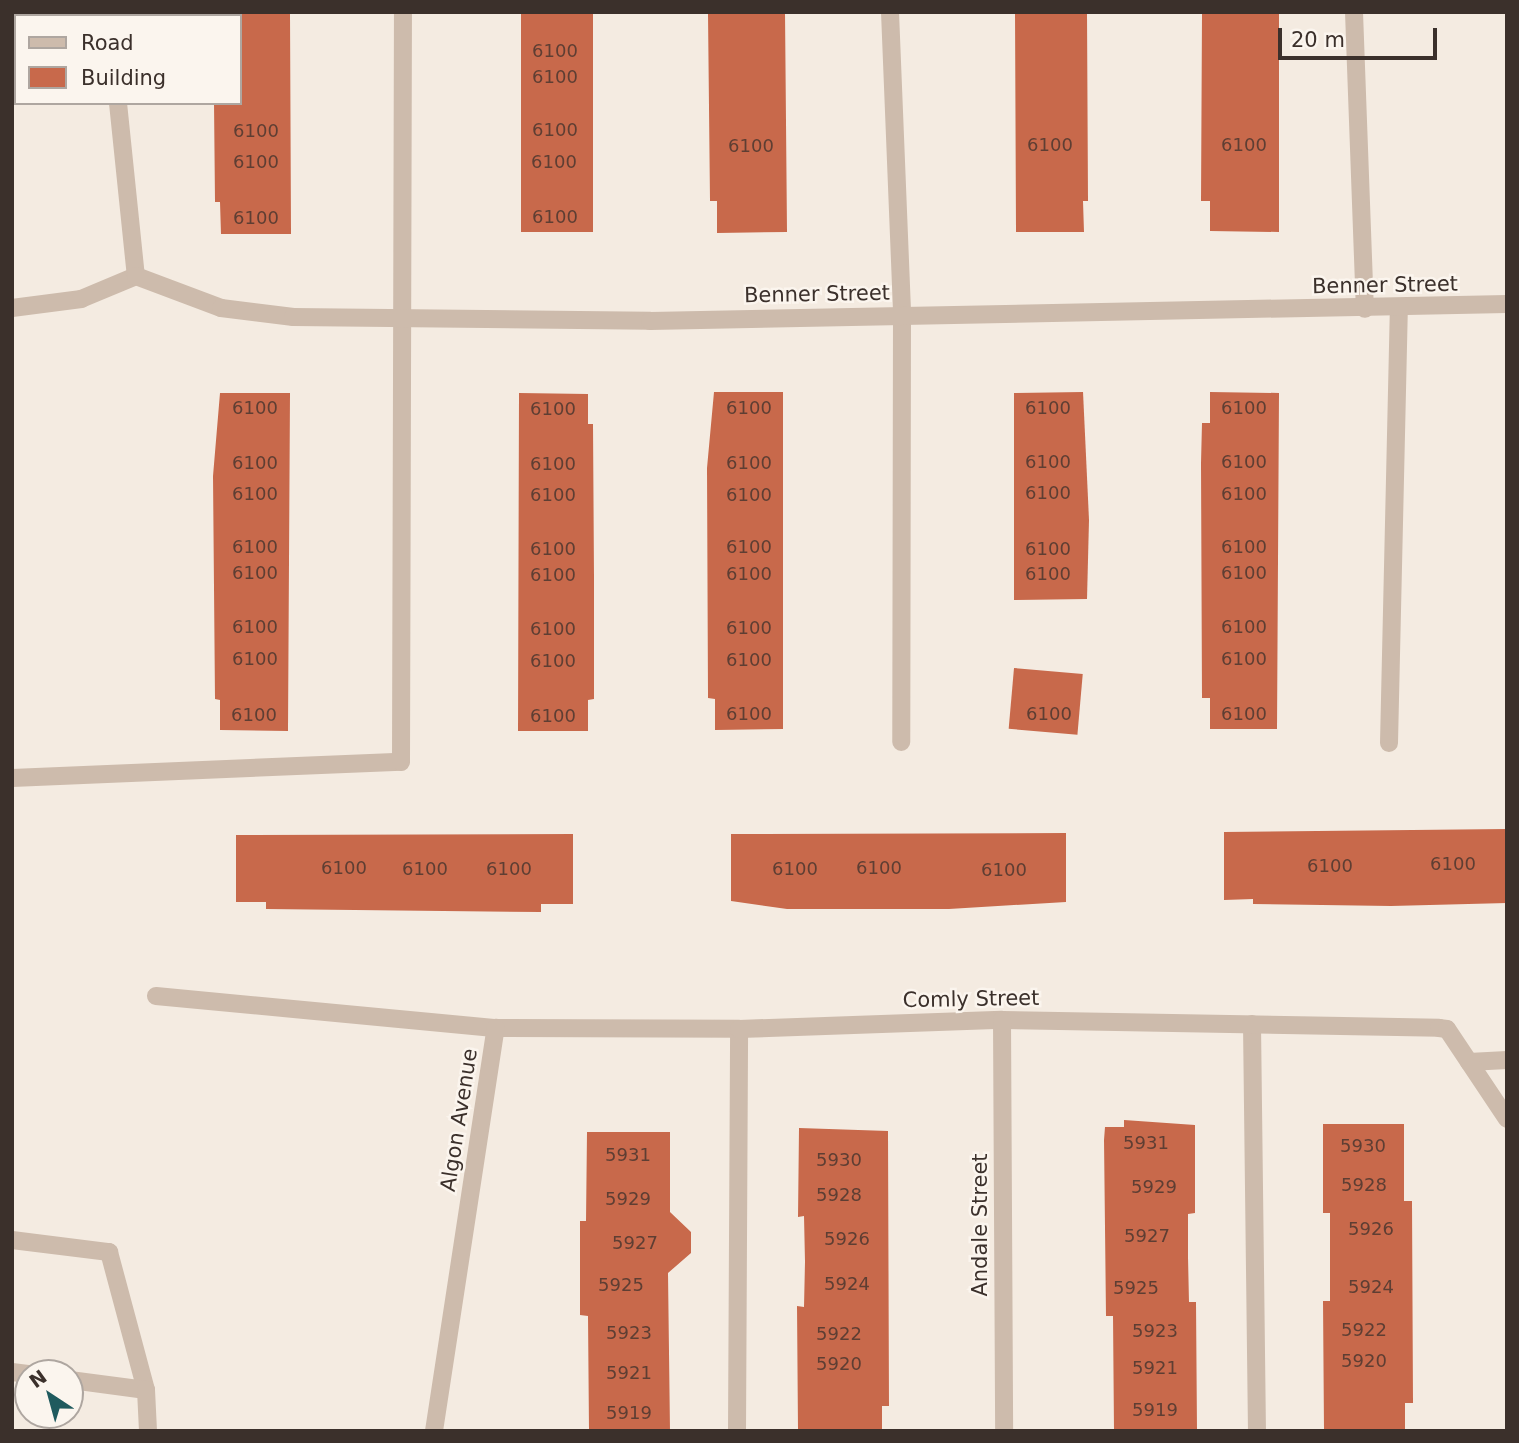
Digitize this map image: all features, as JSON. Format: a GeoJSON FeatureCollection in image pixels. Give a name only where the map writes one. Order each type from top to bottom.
{"type":"FeatureCollection","features":[{"type":"Feature","properties":{"kind":"street"},"geometry":{"type":"LineString","coordinates":[[12,778],[401,762],[403,12]]}},
{"type":"Feature","properties":{"kind":"street"},"geometry":{"type":"LineString","coordinates":[[890,12],[902,315],[901,742]]}},
{"type":"Feature","properties":{"kind":"street"},"geometry":{"type":"LineString","coordinates":[[1354,12],[1365,309]]}},
{"type":"Feature","properties":{"kind":"street"},"geometry":{"type":"LineString","coordinates":[[12,309],[80,299],[136,276],[118,105]]}},
{"type":"Feature","properties":{"kind":"street","name":"Benner Street"},"geometry":{"type":"LineString","coordinates":[[136,276],[221,308],[293,317],[650,321],[1399,309],[1507,304]]}},
{"type":"Feature","properties":{"kind":"street"},"geometry":{"type":"LineString","coordinates":[[1390,743],[1399,309]]}},
{"type":"Feature","properties":{"kind":"street","name":"Algon Avenue"},"geometry":{"type":"LineString","coordinates":[[156,996],[496,1028],[434,1431]]}},
{"type":"Feature","properties":{"kind":"street","name":"Comly Street"},"geometry":{"type":"LineString","coordinates":[[496,1028],[739,1029],[1002,1020],[1447,1029],[1469,1062]]}},
{"type":"Feature","properties":{"kind":"street","name":"Andale Street"},"geometry":{"type":"LineString","coordinates":[[1002,1020],[1004,1431]]}},
{"type":"Feature","properties":{"kind":"street"},"geometry":{"type":"LineString","coordinates":[[1252,1024],[1257,1431]]}},
{"type":"Feature","properties":{"kind":"street"},"geometry":{"type":"LineString","coordinates":[[737,1431],[739,1029]]}},
{"type":"Feature","properties":{"kind":"street"},"geometry":{"type":"LineString","coordinates":[[1469,1062],[1507,1060]]}},
{"type":"Feature","properties":{"kind":"street"},"geometry":{"type":"LineString","coordinates":[[1469,1062],[1507,1119]]}},
{"type":"Feature","properties":{"kind":"street"},"geometry":{"type":"LineString","coordinates":[[12,1240],[109,1252],[146,1390],[148,1431]]}},
{"type":"Feature","properties":{"kind":"street"},"geometry":{"type":"LineString","coordinates":[[84,1382],[146,1390]]}},
{"type":"Feature","properties":{"kind":"building"},"geometry":{"type":"Polygon","coordinates":[[[290,12],[291,234],[221,234],[220,202],[215,202],[214,105],[242,105],[240,14],[290,12]]]}},
{"type":"Feature","properties":{"kind":"building"},"geometry":{"type":"Polygon","coordinates":[[[521,12],[593,12],[593,232],[521,232],[521,12]]]}},
{"type":"Feature","properties":{"kind":"building"},"geometry":{"type":"Polygon","coordinates":[[[785,12],[787,232],[717,233],[717,201],[710,201],[708,14],[785,12]]]}},
{"type":"Feature","properties":{"kind":"building"},"geometry":{"type":"Polygon","coordinates":[[[1015,12],[1087,12],[1088,201],[1083,201],[1084,232],[1016,232],[1015,12]]]}},
{"type":"Feature","properties":{"kind":"building"},"geometry":{"type":"Polygon","coordinates":[[[1279,12],[1279,232],[1210,231],[1210,201],[1201,201],[1202,13],[1279,12]]]}},
{"type":"Feature","properties":{"kind":"building"},"geometry":{"type":"Polygon","coordinates":[[[714,392],[783,392],[783,729],[715,730],[715,699],[708,698],[707,468],[714,392]]]}},
{"type":"Feature","properties":{"kind":"building"},"geometry":{"type":"Polygon","coordinates":[[[1083,392],[1089,520],[1087,599],[1014,600],[1014,393],[1083,392]]]}},
{"type":"Feature","properties":{"kind":"building"},"geometry":{"type":"Polygon","coordinates":[[[1210,392],[1279,393],[1277,729],[1210,729],[1210,698],[1202,698],[1202,423],[1210,423],[1210,392]]]}},
{"type":"Feature","properties":{"kind":"building"},"geometry":{"type":"Polygon","coordinates":[[[220,393],[290,393],[288,731],[220,730],[220,700],[215,699],[213,476],[220,393]]]}},
{"type":"Feature","properties":{"kind":"building"},"geometry":{"type":"Polygon","coordinates":[[[519,393],[588,394],[588,424],[593,424],[594,699],[588,700],[588,731],[518,731],[519,393]]]}},
{"type":"Feature","properties":{"kind":"building"},"geometry":{"type":"Polygon","coordinates":[[[1014,668],[1083,674],[1077,735],[1009,729],[1014,668]]]}},
{"type":"Feature","properties":{"kind":"building"},"geometry":{"type":"Polygon","coordinates":[[[1507,829],[1507,903],[1391,906],[1253,904],[1253,899],[1224,900],[1224,832],[1507,829]]]}},
{"type":"Feature","properties":{"kind":"building"},"geometry":{"type":"Polygon","coordinates":[[[1066,833],[1066,902],[949,909],[787,909],[731,901],[731,834],[1066,833]]]}},
{"type":"Feature","properties":{"kind":"building"},"geometry":{"type":"Polygon","coordinates":[[[573,834],[573,904],[541,904],[541,912],[266,909],[266,902],[236,902],[236,835],[573,834]]]}},
{"type":"Feature","properties":{"kind":"building"},"geometry":{"type":"Polygon","coordinates":[[[1124,1120],[1195,1125],[1195,1213],[1188,1214],[1188,1257],[1189,1302],[1196,1302],[1197,1431],[1114,1431],[1113,1316],[1106,1316],[1104,1140],[1105,1127],[1124,1127],[1124,1120]]]}},
{"type":"Feature","properties":{"kind":"building"},"geometry":{"type":"Polygon","coordinates":[[[1323,1124],[1404,1124],[1404,1201],[1412,1201],[1413,1403],[1405,1403],[1405,1431],[1324,1431],[1323,1301],[1330,1301],[1330,1213],[1323,1213],[1323,1124]]]}},
{"type":"Feature","properties":{"kind":"building"},"geometry":{"type":"Polygon","coordinates":[[[799,1128],[888,1131],[889,1406],[882,1406],[882,1431],[798,1431],[797,1306],[804,1307],[805,1262],[804,1216],[798,1217],[799,1128]]]}},
{"type":"Feature","properties":{"kind":"building"},"geometry":{"type":"Polygon","coordinates":[[[587,1132],[670,1132],[670,1212],[691,1232],[691,1253],[668,1273],[670,1431],[589,1431],[588,1316],[580,1315],[580,1221],[586,1221],[587,1132]]]}}]}
